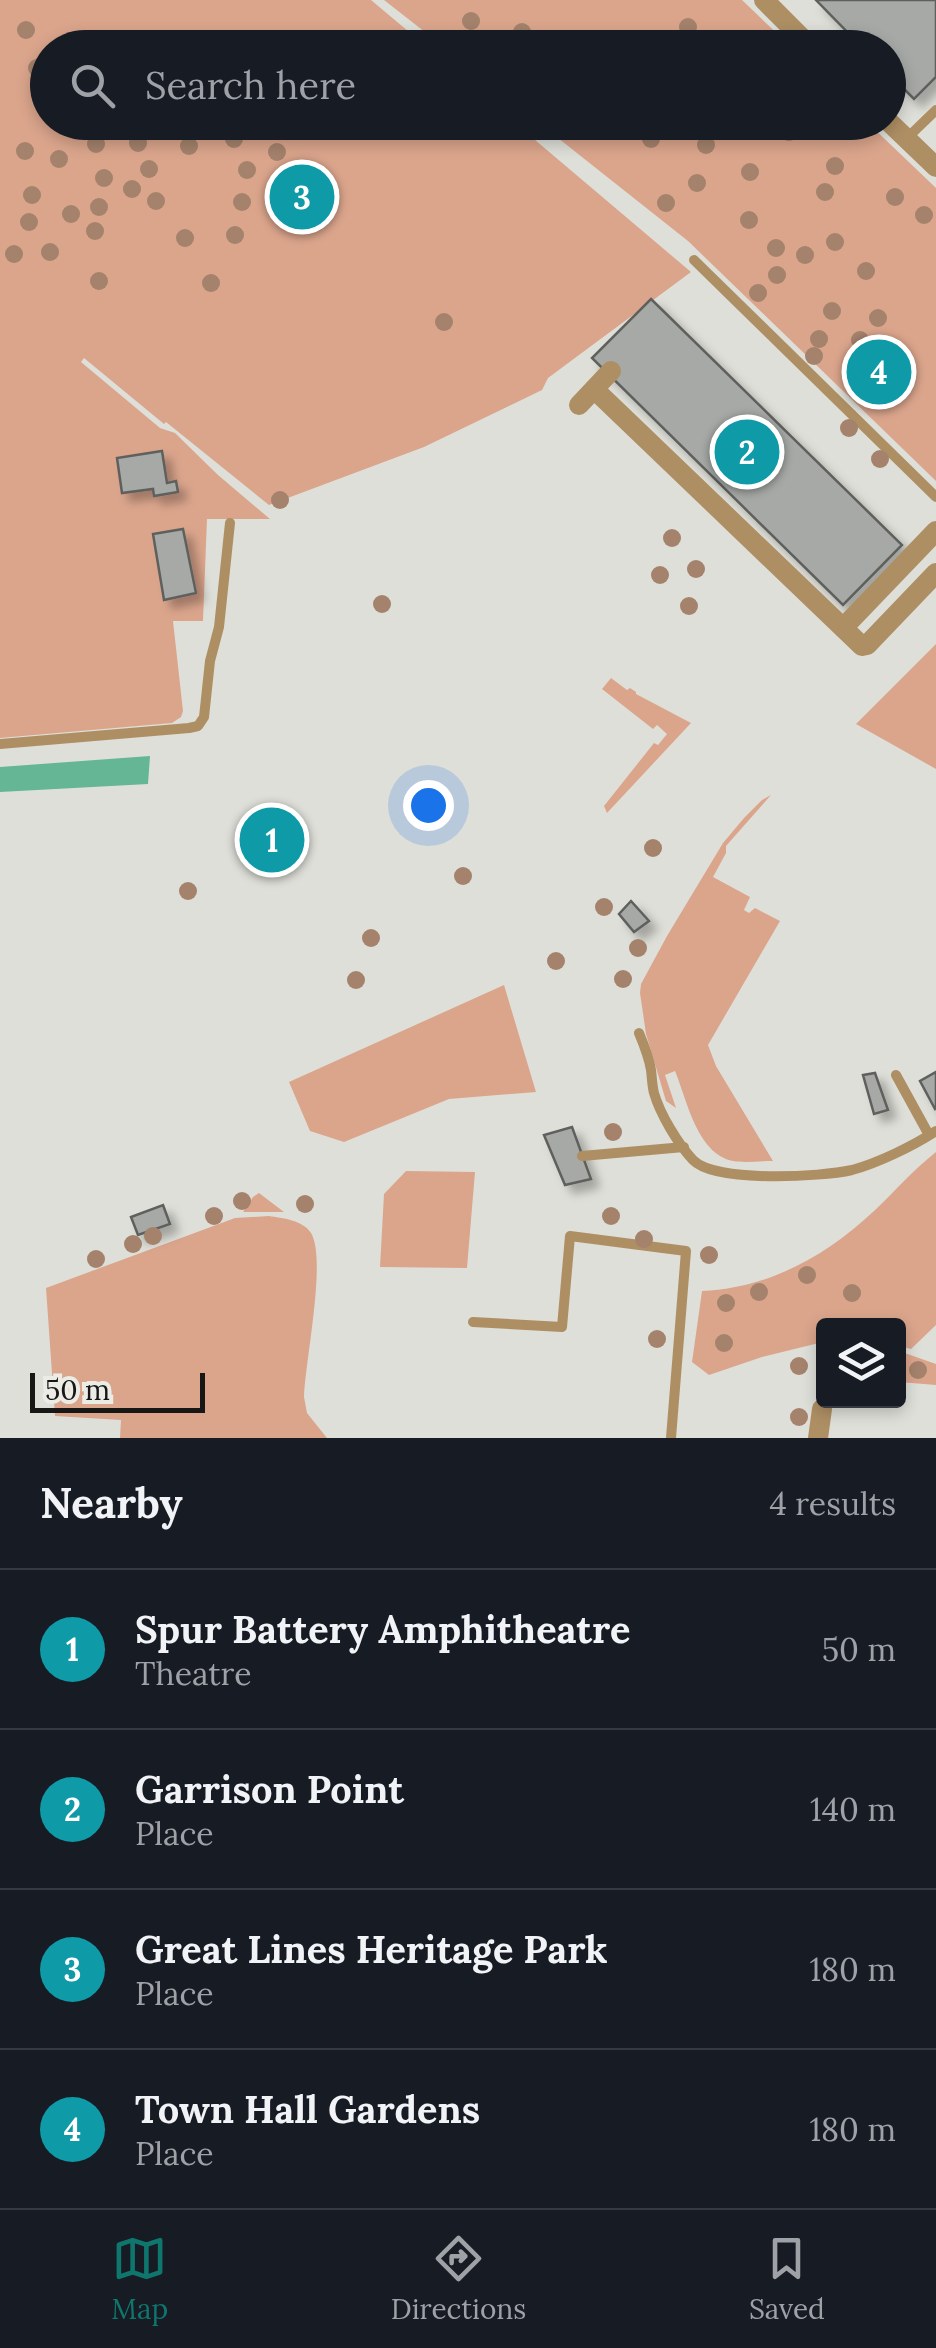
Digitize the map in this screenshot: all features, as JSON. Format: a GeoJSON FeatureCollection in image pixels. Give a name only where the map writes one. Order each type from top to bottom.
{"type":"FeatureCollection","features":[{"type":"Feature","properties":{"kind":"street"},"geometry":{"type":"LineString","coordinates":[[764,0],[794,30]]}},
{"type":"Feature","properties":{"kind":"street"},"geometry":{"type":"LineString","coordinates":[[906,139],[936,167]]}},
{"type":"Feature","properties":{"kind":"street"},"geometry":{"type":"LineString","coordinates":[[579,405],[611,371]]}},
{"type":"Feature","properties":{"kind":"street"},"geometry":{"type":"LineString","coordinates":[[594,389],[860,645],[865,646],[936,573]]}},
{"type":"Feature","properties":{"kind":"street"},"geometry":{"type":"LineString","coordinates":[[843,628],[936,531]]}},
{"type":"Feature","properties":{"kind":"street"},"geometry":{"type":"LineString","coordinates":[[818,1438],[822,1408]]}},
{"type":"Feature","properties":{"kind":"lane"},"geometry":{"type":"LineString","coordinates":[[906,139],[936,110]]}},
{"type":"Feature","properties":{"kind":"lane"},"geometry":{"type":"LineString","coordinates":[[694,260],[936,497]]}},
{"type":"Feature","properties":{"kind":"lane"},"geometry":{"type":"LineString","coordinates":[[0,744],[200,724],[219,626],[230,523]]}},
{"type":"Feature","properties":{"kind":"lane"},"geometry":{"type":"LineString","coordinates":[[639,1033],[658,1105],[699,1165],[715,1172],[734,1175],[852,1170],[918,1142],[933,1133],[896,1075]]}},
{"type":"Feature","properties":{"kind":"lane"},"geometry":{"type":"LineString","coordinates":[[582,1156],[684,1147]]}},
{"type":"Feature","properties":{"kind":"lane"},"geometry":{"type":"LineString","coordinates":[[473,1322],[562,1326],[570,1236],[686,1251],[672,1438]]}},
{"type":"Feature","properties":{"kind":"shaded area"},"geometry":{"type":"Polygon","coordinates":[[[0,0],[371,0],[407,30],[30,30],[30,140],[535,140],[691,272],[548,378],[542,390],[424,447],[269,505],[84,358],[81,362],[160,428],[175,433],[270,519],[207,519],[203,621],[173,621],[181,717],[172,723],[0,738],[0,0]]]}},
{"type":"Feature","properties":{"kind":"shaded area"},"geometry":{"type":"Polygon","coordinates":[[[384,0],[742,0],[773,30],[422,30],[384,0]]]}},
{"type":"Feature","properties":{"kind":"shaded area"},"geometry":{"type":"Polygon","coordinates":[[[560,140],[886,140],[936,188],[936,481],[688,241],[560,140]]]}},
{"type":"Feature","properties":{"kind":"shaded area"},"geometry":{"type":"Polygon","coordinates":[[[936,644],[936,769],[856,724],[936,644]]]}},
{"type":"Feature","properties":{"kind":"shaded area"},"geometry":{"type":"Polygon","coordinates":[[[611,678],[691,723],[607,813],[604,806],[654,743],[658,745],[667,734],[657,725],[653,729],[602,689],[611,678]]]}},
{"type":"Feature","properties":{"kind":"shaded area"},"geometry":{"type":"Polygon","coordinates":[[[150,756],[148,784],[0,792],[0,767],[150,756]]]}},
{"type":"Feature","properties":{"kind":"shaded area"},"geometry":{"type":"Polygon","coordinates":[[[771,795],[726,846],[713,877],[750,897],[744,910],[749,913],[755,908],[780,921],[708,1045],[716,1066],[773,1161],[738,1162],[721,1156],[702,1137],[675,1071],[665,1075],[676,1108],[666,1101],[646,1034],[640,993],[667,936],[723,843],[771,795]]]}},
{"type":"Feature","properties":{"kind":"shaded area"},"geometry":{"type":"Polygon","coordinates":[[[504,985],[536,1092],[449,1099],[344,1142],[310,1131],[289,1082],[504,985]]]}},
{"type":"Feature","properties":{"kind":"shaded area"},"geometry":{"type":"Polygon","coordinates":[[[936,1152],[936,1325],[911,1349],[906,1348],[906,1318],[816,1318],[816,1344],[709,1375],[692,1362],[702,1291],[750,1284],[816,1255],[856,1227],[936,1152]]]}},
{"type":"Feature","properties":{"kind":"shaded area"},"geometry":{"type":"Polygon","coordinates":[[[406,1171],[475,1172],[467,1268],[380,1267],[384,1194],[406,1171]]]}},
{"type":"Feature","properties":{"kind":"shaded area"},"geometry":{"type":"Polygon","coordinates":[[[259,1193],[284,1212],[243,1212],[259,1193]]]}},
{"type":"Feature","properties":{"kind":"shaded area"},"geometry":{"type":"Polygon","coordinates":[[[269,1216],[303,1225],[315,1246],[316,1287],[304,1397],[307,1413],[327,1438],[120,1438],[121,1420],[55,1416],[46,1288],[235,1218],[269,1216]]]}},
{"type":"Feature","properties":{"kind":"shaded area"},"geometry":{"type":"Polygon","coordinates":[[[906,1353],[936,1364],[936,1385],[906,1383],[906,1353]]]}},
{"type":"Feature","properties":{"kind":"building"},"geometry":{"type":"Polygon","coordinates":[[[816,0],[936,0],[936,77],[914,99],[906,91],[906,30],[845,30],[816,0]]]}},
{"type":"Feature","properties":{"kind":"building"},"geometry":{"type":"Polygon","coordinates":[[[651,299],[902,545],[843,605],[592,358],[651,299]]]}},
{"type":"Feature","properties":{"kind":"building"},"geometry":{"type":"Polygon","coordinates":[[[162,451],[167,483],[176,481],[178,492],[154,496],[153,489],[122,493],[117,458],[162,451]]]}},
{"type":"Feature","properties":{"kind":"building"},"geometry":{"type":"Polygon","coordinates":[[[183,529],[196,593],[164,600],[153,534],[183,529]]]}},
{"type":"Feature","properties":{"kind":"building"},"geometry":{"type":"Polygon","coordinates":[[[631,901],[649,921],[634,932],[619,914],[631,901]]]}},
{"type":"Feature","properties":{"kind":"building"},"geometry":{"type":"Polygon","coordinates":[[[936,1072],[936,1108],[935,1109],[920,1081],[936,1072]]]}},
{"type":"Feature","properties":{"kind":"building"},"geometry":{"type":"Polygon","coordinates":[[[875,1073],[888,1110],[874,1114],[863,1075],[875,1073]]]}},
{"type":"Feature","properties":{"kind":"building"},"geometry":{"type":"Polygon","coordinates":[[[572,1127],[591,1179],[565,1185],[544,1135],[572,1127]]]}},
{"type":"Feature","properties":{"kind":"building"},"geometry":{"type":"Polygon","coordinates":[[[163,1205],[170,1224],[138,1235],[131,1217],[163,1205]]]}},
{"type":"Feature","properties":{"kind":"place","name":"Great Lines Heritage Park"},"geometry":{"type":"Point","coordinates":[302,197]}},
{"type":"Feature","properties":{"kind":"place","name":"Town Hall Gardens"},"geometry":{"type":"Point","coordinates":[879,372]}},
{"type":"Feature","properties":{"kind":"place","name":"Garrison Point"},"geometry":{"type":"Point","coordinates":[747,452]}},
{"type":"Feature","properties":{"kind":"place","name":"Spur Battery Amphitheatre"},"geometry":{"type":"Point","coordinates":[272,840]}}]}
